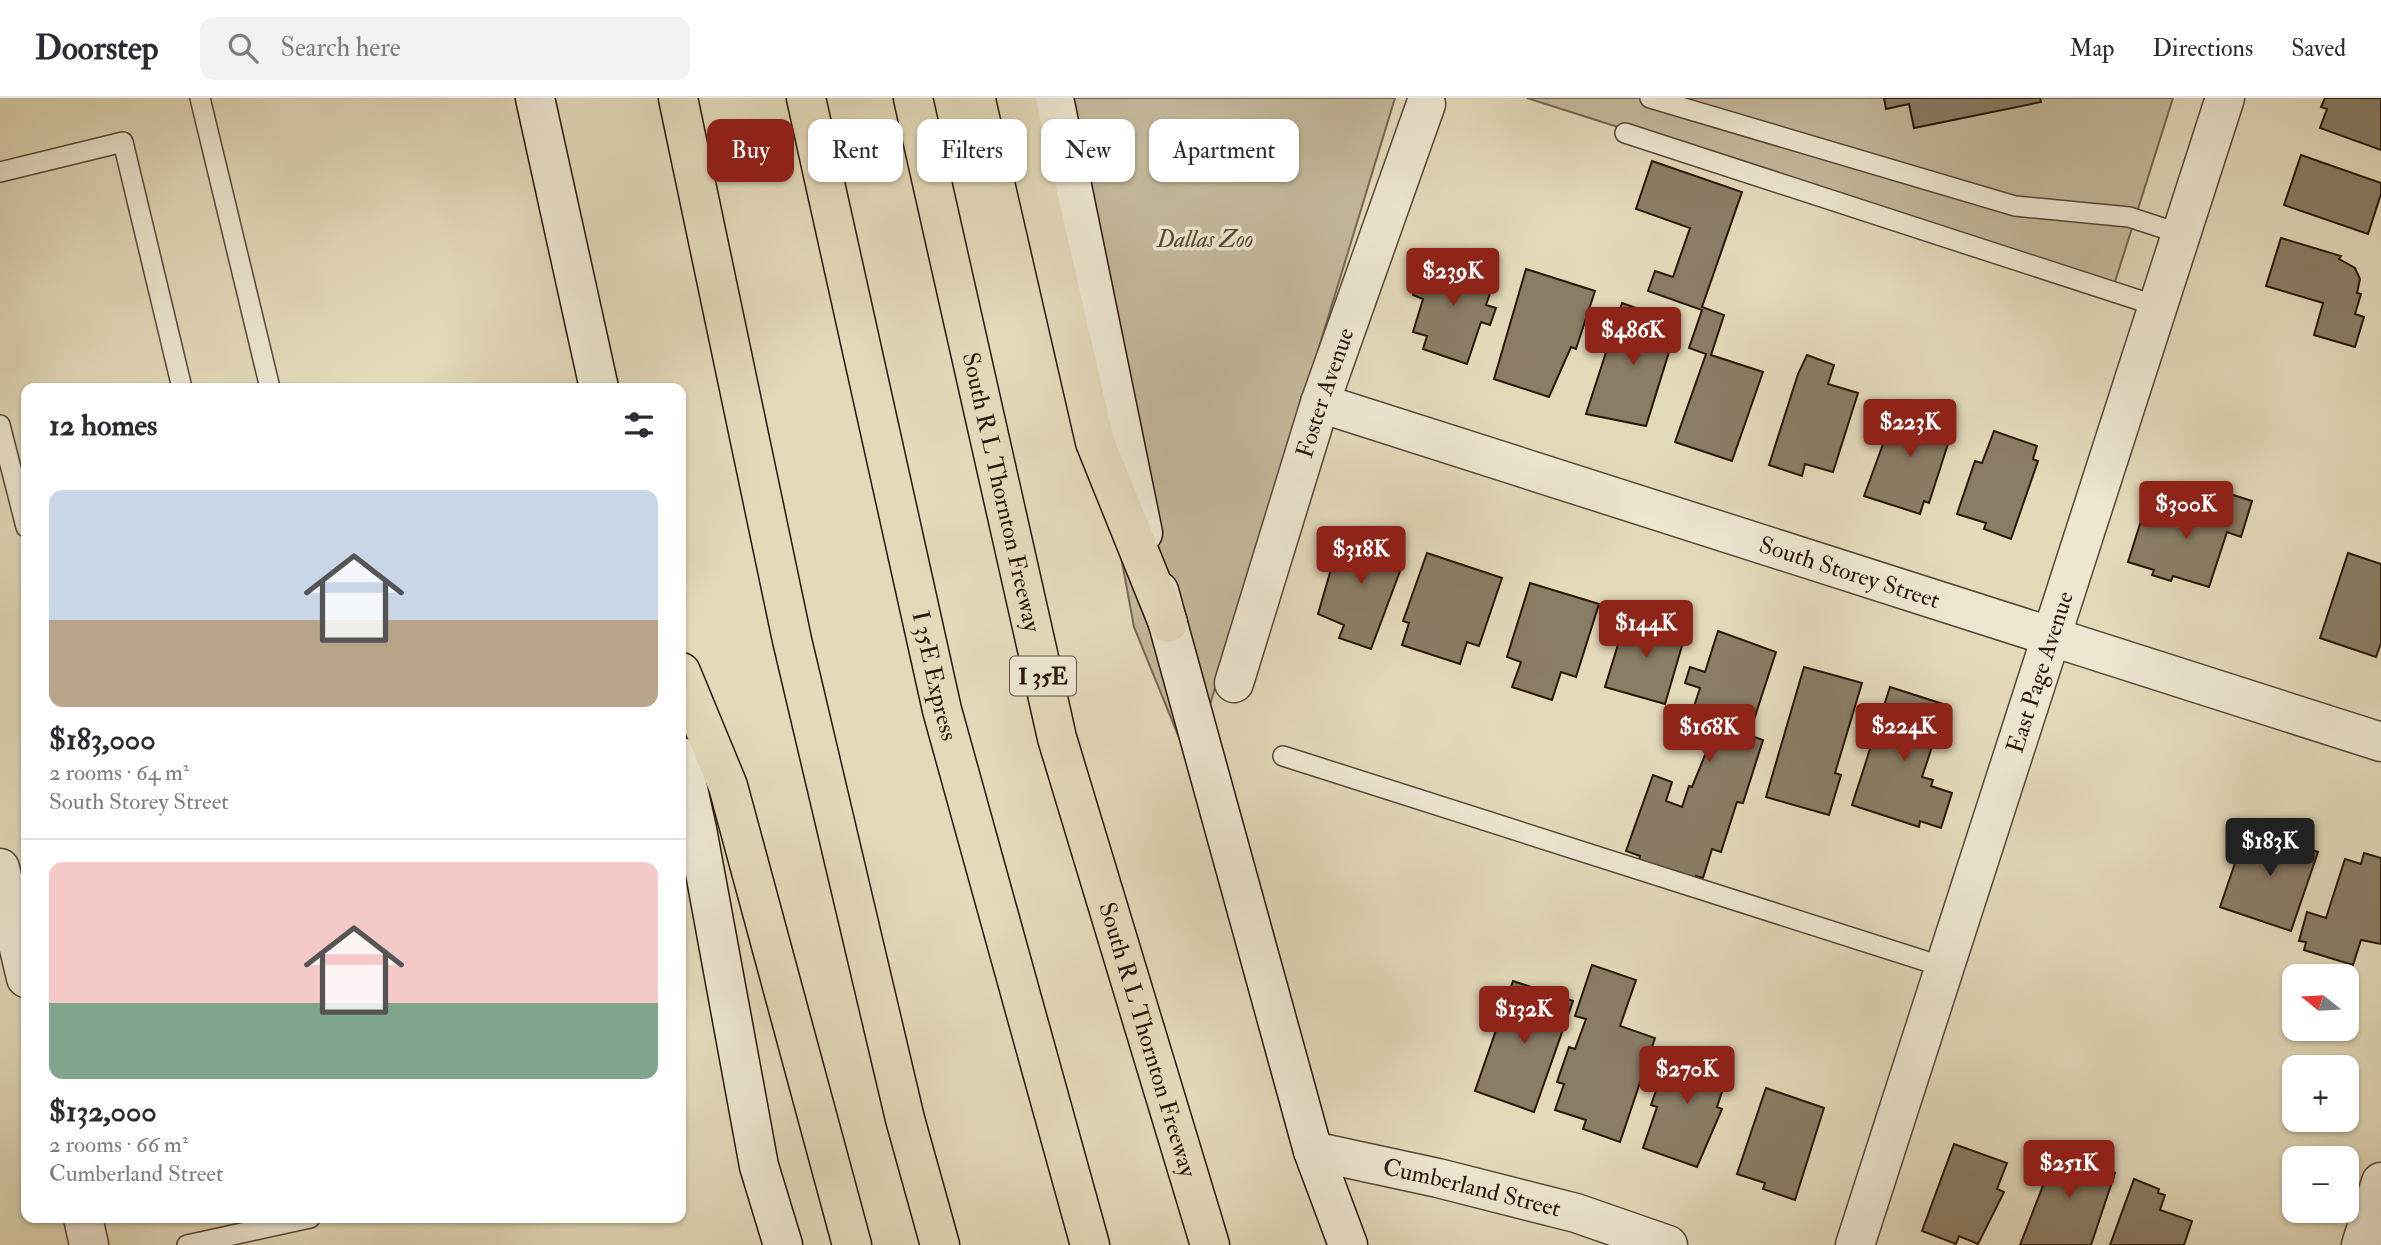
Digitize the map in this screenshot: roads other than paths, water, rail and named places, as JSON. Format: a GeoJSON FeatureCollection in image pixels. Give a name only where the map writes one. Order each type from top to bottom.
{"type":"FeatureCollection","features":[{"type":"Feature","properties":{"kind":"highway"},"geometry":{"type":"LineString","coordinates":[[678,98],[792,640],[905,1119],[940,1245]]}},
{"type":"Feature","properties":{"kind":"highway","name":"I 35E Express"},"geometry":{"type":"LineString","coordinates":[[806,98],[942,710],[1090,1245]]}},
{"type":"Feature","properties":{"kind":"highway","name":"South R L Thornton Freeway"},"geometry":{"type":"LineString","coordinates":[[913,98],[1056,738],[1210,1245]]}},
{"type":"Feature","properties":{"kind":"highway"},"geometry":{"type":"LineString","coordinates":[[1016,98],[1095,442],[1168,623]]}},
{"type":"Feature","properties":{"kind":"highway"},"geometry":{"type":"LineString","coordinates":[[686,685],[728,786],[852,1245]]}},
{"type":"Feature","properties":{"kind":"street"},"geometry":{"type":"LineString","coordinates":[[535,98],[597,383]]}},
{"type":"Feature","properties":{"kind":"street"},"geometry":{"type":"LineString","coordinates":[[1054,98],[1139,519],[1313,1151],[1348,1245]]}},
{"type":"Feature","properties":{"kind":"street","name":"East Page Avenue"},"geometry":{"type":"LineString","coordinates":[[1854,1245],[2225,98]]}},
{"type":"Feature","properties":{"kind":"street","name":"Foster Avenue"},"geometry":{"type":"LineString","coordinates":[[1234,683],[1320,403],[1426,104]]}},
{"type":"Feature","properties":{"kind":"street","name":"South Storey Street"},"geometry":{"type":"LineString","coordinates":[[1320,403],[2381,742]]}},
{"type":"Feature","properties":{"kind":"street"},"geometry":{"type":"LineString","coordinates":[[686,803],[689,830],[759,1166],[782,1245]]}},
{"type":"Feature","properties":{"kind":"street"},"geometry":{"type":"LineString","coordinates":[[0,867],[19,965]]}},
{"type":"Feature","properties":{"kind":"street","name":"Cumberland Street"},"geometry":{"type":"LineString","coordinates":[[1313,1151],[1438,1178],[1576,1213],[1668,1245]]}},
{"type":"Feature","properties":{"kind":"street"},"geometry":{"type":"LineString","coordinates":[[2361,1245],[2381,1182]]}},
{"type":"Feature","properties":{"kind":"street"},"geometry":{"type":"LineString","coordinates":[[84,1223],[89,1245]]}},
{"type":"Feature","properties":{"kind":"lane"},"geometry":{"type":"LineString","coordinates":[[200,98],[269,383]]}},
{"type":"Feature","properties":{"kind":"lane"},"geometry":{"type":"LineString","coordinates":[[1650,98],[2015,206],[2129,217],[2181,234]]}},
{"type":"Feature","properties":{"kind":"lane"},"geometry":{"type":"LineString","coordinates":[[1625,133],[2158,306]]}},
{"type":"Feature","properties":{"kind":"lane"},"geometry":{"type":"LineString","coordinates":[[0,172],[123,142],[180,383]]}},
{"type":"Feature","properties":{"kind":"lane"},"geometry":{"type":"LineString","coordinates":[[0,425],[21,507]]}},
{"type":"Feature","properties":{"kind":"lane"},"geometry":{"type":"LineString","coordinates":[[1283,756],[1944,967]]}},
{"type":"Feature","properties":{"kind":"lane"},"geometry":{"type":"LineString","coordinates":[[187,1245],[287,1223]]}},
{"type":"Feature","properties":{"kind":"park label","name":"Dallas Zoo"},"geometry":{"type":"Point","coordinates":[1205,239]}}]}
